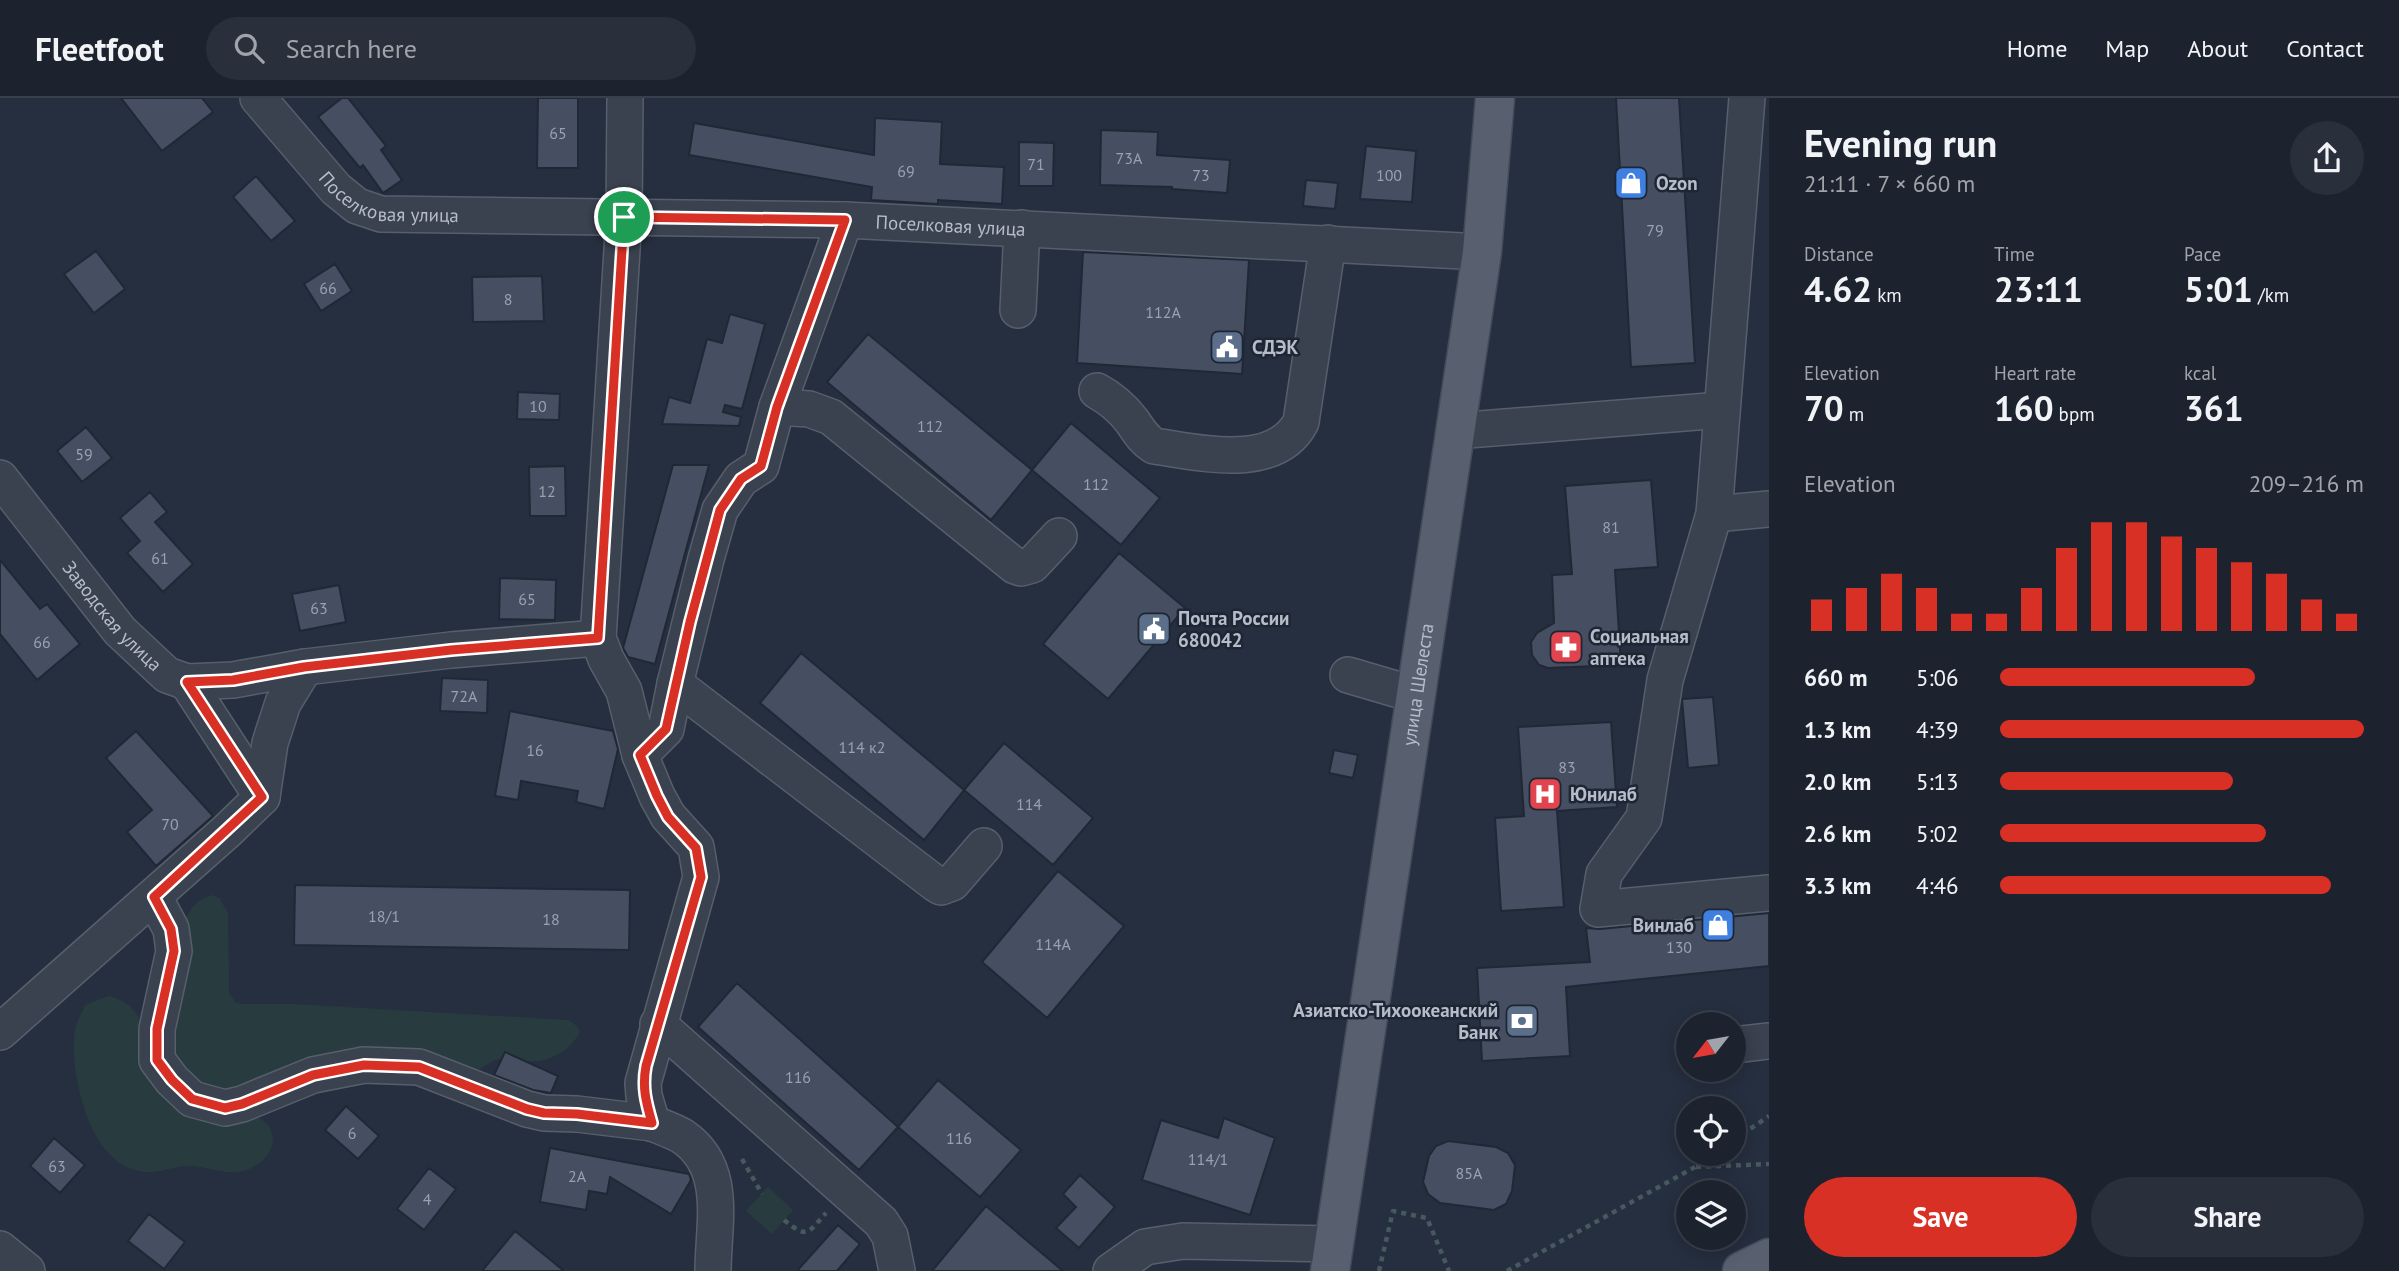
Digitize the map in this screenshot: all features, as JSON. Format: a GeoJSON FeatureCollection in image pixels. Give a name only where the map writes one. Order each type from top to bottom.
{"type":"FeatureCollection","features":[{"type":"Feature","properties":{"kind":"main road","name":"улица Шелеста"},"geometry":{"type":"LineString","coordinates":[[1332,1257],[1482,251],[1495,98]]}},
{"type":"Feature","properties":{"kind":"main road"},"geometry":{"type":"LineString","coordinates":[[1742,1271],[1769,1258]]}},
{"type":"Feature","properties":{"kind":"street","name":"Поселковая улица"},"geometry":{"type":"LineString","coordinates":[[258,98],[336,189],[357,206],[381,214],[845,220],[1482,251]]}},
{"type":"Feature","properties":{"kind":"street"},"geometry":{"type":"LineString","coordinates":[[625,98],[624,217],[598,638],[624,691],[640,755],[657,796],[668,817],[696,848],[701,877],[643,1083],[652,1123]]}},
{"type":"Feature","properties":{"kind":"street"},"geometry":{"type":"LineString","coordinates":[[1747,98],[1714,514],[1665,680],[1644,818],[1604,874],[1598,909],[1769,893]]}},
{"type":"Feature","properties":{"kind":"street"},"geometry":{"type":"LineString","coordinates":[[640,755],[666,729],[674,684],[720,510],[741,479],[761,466],[777,407],[845,220]]}},
{"type":"Feature","properties":{"kind":"street"},"geometry":{"type":"LineString","coordinates":[[1018,310],[1023,228]]}},
{"type":"Feature","properties":{"kind":"street"},"geometry":{"type":"LineString","coordinates":[[1097,391],[1122,408],[1144,440],[1154,446],[1246,455],[1264,451],[1294,435],[1301,422],[1328,243]]}},
{"type":"Feature","properties":{"kind":"street"},"geometry":{"type":"LineString","coordinates":[[777,407],[809,409],[831,417],[1015,566],[1021,568],[1032,565],[1059,536]]}},
{"type":"Feature","properties":{"kind":"street"},"geometry":{"type":"LineString","coordinates":[[1455,431],[1722,410]]}},
{"type":"Feature","properties":{"kind":"street","name":"Заводская улица"},"geometry":{"type":"LineString","coordinates":[[0,478],[120,631],[167,675],[187,682]]}},
{"type":"Feature","properties":{"kind":"street"},"geometry":{"type":"LineString","coordinates":[[1714,514],[1769,509]]}},
{"type":"Feature","properties":{"kind":"street"},"geometry":{"type":"LineString","coordinates":[[187,682],[233,680],[304,667],[451,650],[598,638]]}},
{"type":"Feature","properties":{"kind":"street"},"geometry":{"type":"LineString","coordinates":[[0,1032],[154,897],[262,797],[270,743],[279,713],[304,667]]}},
{"type":"Feature","properties":{"kind":"street"},"geometry":{"type":"LineString","coordinates":[[1348,675],[1416,695]]}},
{"type":"Feature","properties":{"kind":"street"},"geometry":{"type":"LineString","coordinates":[[187,682],[262,797]]}},
{"type":"Feature","properties":{"kind":"street"},"geometry":{"type":"LineString","coordinates":[[674,684],[936,884],[942,887],[952,883],[984,846]]}},
{"type":"Feature","properties":{"kind":"street"},"geometry":{"type":"LineString","coordinates":[[154,897],[171,929],[174,951],[157,1029],[157,1060],[172,1080],[192,1099],[225,1108],[242,1104],[313,1075],[364,1065],[419,1067],[536,1111],[652,1123],[682,1136],[702,1156],[712,1176],[717,1215],[713,1271]]}},
{"type":"Feature","properties":{"kind":"street"},"geometry":{"type":"LineString","coordinates":[[658,1024],[881,1222],[890,1236],[897,1271]]}},
{"type":"Feature","properties":{"kind":"street"},"geometry":{"type":"LineString","coordinates":[[1746,1044],[1769,1041]]}},
{"type":"Feature","properties":{"kind":"street"},"geometry":{"type":"LineString","coordinates":[[1111,1271],[1145,1247],[1183,1241],[1332,1257]]}},
{"type":"Feature","properties":{"kind":"street"},"geometry":{"type":"LineString","coordinates":[[0,1249],[27,1271]]}},
{"type":"Feature","properties":{"kind":"path"},"geometry":{"type":"LineString","coordinates":[[1746,1132],[1769,1116]]}},
{"type":"Feature","properties":{"kind":"path"},"geometry":{"type":"LineString","coordinates":[[1507,1271],[1695,1167],[1769,1164]]}},
{"type":"Feature","properties":{"kind":"path"},"geometry":{"type":"LineString","coordinates":[[1379,1271],[1393,1211],[1427,1218],[1449,1271]]}},
{"type":"Feature","properties":{"kind":"path"},"geometry":{"type":"LineString","coordinates":[[783,1220],[804,1233],[811,1231],[822,1218]]}},
{"type":"Feature","properties":{"kind":"green space"},"geometry":{"type":"Polygon","coordinates":[[[212,895],[219,898],[228,913],[229,993],[235,1002],[568,1020],[577,1026],[580,1032],[570,1046],[549,1058],[533,1061],[499,1059],[477,1071],[463,1074],[229,1093],[200,1086],[170,1053],[184,925],[194,906],[212,895]]]}},
{"type":"Feature","properties":{"kind":"green space"},"geometry":{"type":"Polygon","coordinates":[[[109,996],[127,1004],[138,1016],[144,1051],[264,1121],[273,1136],[272,1145],[262,1161],[236,1172],[185,1166],[149,1172],[124,1166],[114,1159],[98,1139],[83,1104],[74,1047],[76,1027],[85,1005],[109,996]]]}},
{"type":"Feature","properties":{"kind":"green space"},"geometry":{"type":"Polygon","coordinates":[[[768,1187],[793,1210],[772,1234],[746,1211],[768,1187]]]}},
{"type":"Feature","properties":{"kind":"building"},"geometry":{"type":"Polygon","coordinates":[[[121,98],[202,98],[213,112],[162,151],[121,98]]]}},
{"type":"Feature","properties":{"kind":"building"},"geometry":{"type":"Polygon","coordinates":[[[342,98],[348,98],[386,146],[381,150],[402,180],[383,193],[363,165],[360,168],[318,117],[342,98]]]}},
{"type":"Feature","properties":{"kind":"building"},"geometry":{"type":"Polygon","coordinates":[[[538,98],[578,98],[578,168],[537,168],[538,98]]]}},
{"type":"Feature","properties":{"kind":"building"},"geometry":{"type":"Polygon","coordinates":[[[1616,98],[1679,98],[1695,363],[1631,367],[1616,98]]]}},
{"type":"Feature","properties":{"kind":"building"},"geometry":{"type":"Polygon","coordinates":[[[875,118],[942,122],[940,164],[1004,167],[1002,204],[871,200],[872,187],[689,155],[694,123],[874,155],[875,118]]]}},
{"type":"Feature","properties":{"kind":"building"},"geometry":{"type":"Polygon","coordinates":[[[1101,130],[1158,132],[1157,155],[1230,160],[1227,193],[1172,187],[1100,185],[1101,130]]]}},
{"type":"Feature","properties":{"kind":"building"},"geometry":{"type":"Polygon","coordinates":[[[1019,142],[1054,143],[1053,186],[1019,186],[1019,142]]]}},
{"type":"Feature","properties":{"kind":"building"},"geometry":{"type":"Polygon","coordinates":[[[1366,146],[1416,151],[1412,202],[1360,199],[1366,146]]]}},
{"type":"Feature","properties":{"kind":"building"},"geometry":{"type":"Polygon","coordinates":[[[256,176],[295,221],[271,241],[233,197],[256,176]]]}},
{"type":"Feature","properties":{"kind":"building"},"geometry":{"type":"Polygon","coordinates":[[[1306,180],[1338,183],[1335,209],[1303,206],[1306,180]]]}},
{"type":"Feature","properties":{"kind":"building"},"geometry":{"type":"Polygon","coordinates":[[[96,251],[125,289],[94,313],[64,274],[96,251]]]}},
{"type":"Feature","properties":{"kind":"building"},"geometry":{"type":"Polygon","coordinates":[[[1083,252],[1249,260],[1242,374],[1077,363],[1083,252]]]}},
{"type":"Feature","properties":{"kind":"building"},"geometry":{"type":"Polygon","coordinates":[[[335,264],[352,291],[321,311],[304,284],[335,264]]]}},
{"type":"Feature","properties":{"kind":"building"},"geometry":{"type":"Polygon","coordinates":[[[542,276],[544,321],[473,322],[472,277],[542,276]]]}},
{"type":"Feature","properties":{"kind":"building"},"geometry":{"type":"Polygon","coordinates":[[[730,314],[765,324],[742,409],[725,405],[723,412],[741,417],[739,426],[662,424],[669,397],[690,403],[707,339],[722,343],[730,314]]]}},
{"type":"Feature","properties":{"kind":"building"},"geometry":{"type":"Polygon","coordinates":[[[868,334],[1032,470],[991,520],[827,382],[868,334]]]}},
{"type":"Feature","properties":{"kind":"building"},"geometry":{"type":"Polygon","coordinates":[[[518,392],[560,394],[559,420],[517,419],[518,392]]]}},
{"type":"Feature","properties":{"kind":"building"},"geometry":{"type":"Polygon","coordinates":[[[1071,423],[1160,498],[1121,545],[1032,470],[1071,423]]]}},
{"type":"Feature","properties":{"kind":"building"},"geometry":{"type":"Polygon","coordinates":[[[86,427],[112,458],[82,482],[57,451],[86,427]]]}},
{"type":"Feature","properties":{"kind":"building"},"geometry":{"type":"Polygon","coordinates":[[[673,465],[709,465],[655,664],[628,657],[623,648],[673,465]]]}},
{"type":"Feature","properties":{"kind":"building"},"geometry":{"type":"Polygon","coordinates":[[[565,466],[566,516],[530,516],[529,467],[565,466]]]}},
{"type":"Feature","properties":{"kind":"building"},"geometry":{"type":"Polygon","coordinates":[[[1651,480],[1658,567],[1615,570],[1621,665],[1548,668],[1539,665],[1532,655],[1531,642],[1537,633],[1554,623],[1552,575],[1572,574],[1565,486],[1651,480]]]}},
{"type":"Feature","properties":{"kind":"building"},"geometry":{"type":"Polygon","coordinates":[[[150,492],[167,512],[155,522],[193,564],[163,592],[127,553],[140,541],[120,518],[150,492]]]}},
{"type":"Feature","properties":{"kind":"building"},"geometry":{"type":"Polygon","coordinates":[[[1119,553],[1185,608],[1108,699],[1043,644],[1119,553]]]}},
{"type":"Feature","properties":{"kind":"building"},"geometry":{"type":"Polygon","coordinates":[[[0,560],[40,609],[47,604],[80,644],[37,680],[0,634],[0,560]]]}},
{"type":"Feature","properties":{"kind":"building"},"geometry":{"type":"Polygon","coordinates":[[[500,578],[556,580],[555,620],[499,619],[500,578]]]}},
{"type":"Feature","properties":{"kind":"building"},"geometry":{"type":"Polygon","coordinates":[[[339,585],[346,622],[300,631],[292,594],[339,585]]]}},
{"type":"Feature","properties":{"kind":"building"},"geometry":{"type":"Polygon","coordinates":[[[801,653],[964,790],[924,840],[760,703],[801,653]]]}},
{"type":"Feature","properties":{"kind":"building"},"geometry":{"type":"Polygon","coordinates":[[[442,678],[488,680],[487,713],[440,711],[442,678]]]}},
{"type":"Feature","properties":{"kind":"building"},"geometry":{"type":"Polygon","coordinates":[[[1713,697],[1719,765],[1688,768],[1682,699],[1713,697]]]}},
{"type":"Feature","properties":{"kind":"building"},"geometry":{"type":"Polygon","coordinates":[[[510,711],[613,731],[618,749],[604,809],[576,802],[578,791],[521,781],[518,800],[495,796],[510,711]]]}},
{"type":"Feature","properties":{"kind":"building"},"geometry":{"type":"Polygon","coordinates":[[[1611,722],[1617,807],[1557,811],[1564,907],[1501,911],[1495,818],[1524,816],[1518,727],[1611,722]]]}},
{"type":"Feature","properties":{"kind":"building"},"geometry":{"type":"Polygon","coordinates":[[[136,731],[213,816],[156,866],[127,832],[152,810],[106,758],[136,731]]]}},
{"type":"Feature","properties":{"kind":"building"},"geometry":{"type":"Polygon","coordinates":[[[1004,743],[1093,818],[1053,865],[964,790],[1004,743]]]}},
{"type":"Feature","properties":{"kind":"building"},"geometry":{"type":"Polygon","coordinates":[[[1334,750],[1358,755],[1353,778],[1329,773],[1334,750]]]}},
{"type":"Feature","properties":{"kind":"building"},"geometry":{"type":"Polygon","coordinates":[[[1058,871],[1124,926],[1047,1018],[982,962],[1058,871]]]}},
{"type":"Feature","properties":{"kind":"building"},"geometry":{"type":"Polygon","coordinates":[[[295,885],[630,890],[629,950],[294,945],[295,885]]]}},
{"type":"Feature","properties":{"kind":"building"},"geometry":{"type":"Polygon","coordinates":[[[1769,913],[1769,966],[1566,987],[1570,1056],[1482,1061],[1477,968],[1590,962],[1586,928],[1600,929],[1769,913]]]}},
{"type":"Feature","properties":{"kind":"building"},"geometry":{"type":"Polygon","coordinates":[[[737,983],[898,1127],[859,1170],[698,1027],[737,983]]]}},
{"type":"Feature","properties":{"kind":"building"},"geometry":{"type":"Polygon","coordinates":[[[505,1052],[558,1076],[551,1093],[533,1090],[494,1075],[505,1052]]]}},
{"type":"Feature","properties":{"kind":"building"},"geometry":{"type":"Polygon","coordinates":[[[938,1080],[1021,1150],[980,1197],[898,1127],[938,1080]]]}},
{"type":"Feature","properties":{"kind":"building"},"geometry":{"type":"Polygon","coordinates":[[[346,1106],[379,1136],[358,1159],[325,1130],[346,1106]]]}},
{"type":"Feature","properties":{"kind":"building"},"geometry":{"type":"Polygon","coordinates":[[[1224,1118],[1275,1138],[1250,1215],[1142,1180],[1161,1120],[1218,1138],[1224,1118]]]}},
{"type":"Feature","properties":{"kind":"building"},"geometry":{"type":"Polygon","coordinates":[[[54,1138],[85,1165],[60,1193],[30,1166],[54,1138]]]}},
{"type":"Feature","properties":{"kind":"building"},"geometry":{"type":"Polygon","coordinates":[[[1448,1141],[1496,1147],[1508,1153],[1515,1165],[1512,1191],[1506,1204],[1494,1210],[1440,1203],[1428,1194],[1423,1182],[1429,1156],[1436,1146],[1448,1141]]]}},
{"type":"Feature","properties":{"kind":"building"},"geometry":{"type":"Polygon","coordinates":[[[550,1148],[689,1174],[691,1180],[671,1214],[610,1177],[607,1194],[589,1191],[586,1210],[540,1202],[550,1148]]]}},
{"type":"Feature","properties":{"kind":"building"},"geometry":{"type":"Polygon","coordinates":[[[429,1168],[456,1189],[424,1230],[397,1209],[429,1168]]]}},
{"type":"Feature","properties":{"kind":"building"},"geometry":{"type":"Polygon","coordinates":[[[1080,1175],[1115,1207],[1079,1248],[1056,1228],[1076,1207],[1063,1194],[1080,1175]]]}},
{"type":"Feature","properties":{"kind":"building"},"geometry":{"type":"Polygon","coordinates":[[[986,1206],[1063,1271],[932,1271],[986,1206]]]}},
{"type":"Feature","properties":{"kind":"building"},"geometry":{"type":"Polygon","coordinates":[[[149,1214],[185,1242],[164,1269],[128,1241],[149,1214]]]}},
{"type":"Feature","properties":{"kind":"building"},"geometry":{"type":"Polygon","coordinates":[[[838,1225],[860,1244],[837,1271],[797,1271],[838,1225]]]}},
{"type":"Feature","properties":{"kind":"building"},"geometry":{"type":"Polygon","coordinates":[[[515,1231],[531,1244],[564,1271],[482,1271],[515,1231]]]}},
{"type":"Feature","properties":{"kind":"place","name":"Ozon"},"geometry":{"type":"Point","coordinates":[1631,183]}},
{"type":"Feature","properties":{"kind":"place","name":"СДЭК"},"geometry":{"type":"Point","coordinates":[1227,347]}},
{"type":"Feature","properties":{"kind":"place","name":"Почта России 680042"},"geometry":{"type":"Point","coordinates":[1154,629]}},
{"type":"Feature","properties":{"kind":"place","name":"Социальная аптека"},"geometry":{"type":"Point","coordinates":[1566,647]}},
{"type":"Feature","properties":{"kind":"place","name":"Юнилаб"},"geometry":{"type":"Point","coordinates":[1545,794]}},
{"type":"Feature","properties":{"kind":"place","name":"Винлаб"},"geometry":{"type":"Point","coordinates":[1718,925]}},
{"type":"Feature","properties":{"kind":"place","name":"Азиатско-Тихоокеанский Банк"},"geometry":{"type":"Point","coordinates":[1522,1021]}},
{"type":"Feature","properties":{"kind":"route"},"geometry":{"type":"LineString","coordinates":[[624,217],[845,220],[777,407],[761,466],[741,479],[720,510],[674,684],[666,729],[640,755],[668,817],[696,848],[701,877],[646,1066],[644,1096],[652,1123],[527,1109],[419,1067],[364,1065],[313,1075],[242,1104],[225,1108],[192,1099],[172,1080],[157,1060],[157,1029],[174,951],[171,929],[154,897],[262,797],[187,682],[233,680],[304,667],[451,650],[598,638],[624,217]]}}]}
